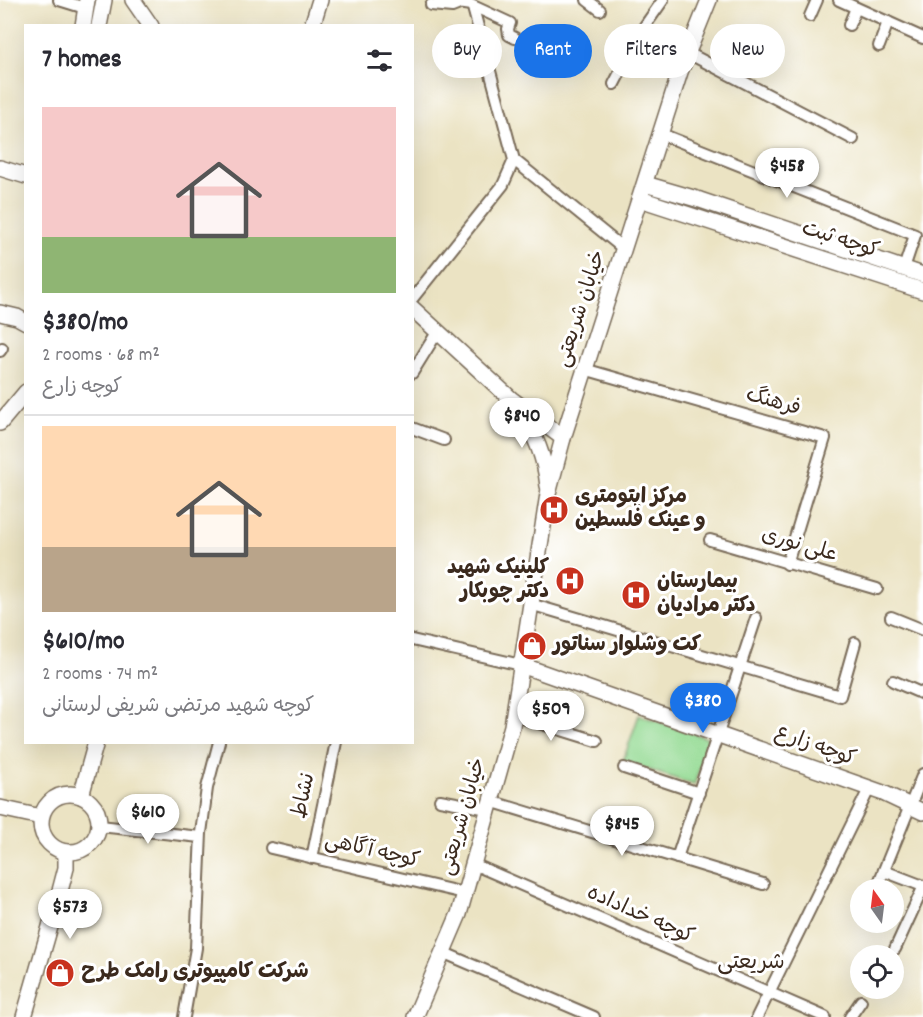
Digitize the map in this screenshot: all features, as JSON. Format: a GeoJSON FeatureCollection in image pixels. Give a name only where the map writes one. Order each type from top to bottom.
{"type":"FeatureCollection","features":[{"type":"Feature","properties":{"kind":"main road"},"geometry":{"type":"LineString","coordinates":[[99,24],[104,0]]}},
{"type":"Feature","properties":{"kind":"main road"},"geometry":{"type":"LineString","coordinates":[[133,0],[150,24]]}},
{"type":"Feature","properties":{"kind":"main road"},"geometry":{"type":"LineString","coordinates":[[313,24],[320,0]]}},
{"type":"Feature","properties":{"kind":"main road","name":"خیابان شریعتی"},"geometry":{"type":"LineString","coordinates":[[698,28],[709,0]]}},
{"type":"Feature","properties":{"kind":"main road"},"geometry":{"type":"LineString","coordinates":[[84,24],[86,4]]}},
{"type":"Feature","properties":{"kind":"main road","name":"خیابان شریعتی"},"geometry":{"type":"LineString","coordinates":[[415,1017],[459,914],[513,715],[548,494],[563,438],[680,78]]}},
{"type":"Feature","properties":{"kind":"main road"},"geometry":{"type":"LineString","coordinates":[[0,168],[24,175]]}},
{"type":"Feature","properties":{"kind":"main road","name":"کوچه ثبت"},"geometry":{"type":"LineString","coordinates":[[645,184],[700,200],[847,258],[923,291]]}},
{"type":"Feature","properties":{"kind":"main road","name":"کوچه ثبت"},"geometry":{"type":"LineString","coordinates":[[640,200],[847,258],[904,268],[923,275]]}},
{"type":"Feature","properties":{"kind":"main road"},"geometry":{"type":"LineString","coordinates":[[694,215],[692,207],[700,200]]}},
{"type":"Feature","properties":{"kind":"main road"},"geometry":{"type":"LineString","coordinates":[[414,310],[511,399],[563,438]]}},
{"type":"Feature","properties":{"kind":"main road"},"geometry":{"type":"LineString","coordinates":[[0,313],[24,321]]}},
{"type":"Feature","properties":{"kind":"main road"},"geometry":{"type":"LineString","coordinates":[[0,423],[24,394]]}},
{"type":"Feature","properties":{"kind":"main road"},"geometry":{"type":"LineString","coordinates":[[511,399],[538,444],[546,473],[548,494]]}},
{"type":"Feature","properties":{"kind":"main road","name":"کوچه زارع"},"geometry":{"type":"LineString","coordinates":[[521,665],[869,789],[917,809]]}},
{"type":"Feature","properties":{"kind":"main road"},"geometry":{"type":"LineString","coordinates":[[81,796],[95,744]]}},
{"type":"Feature","properties":{"kind":"main road"},"geometry":{"type":"LineString","coordinates":[[73,794],[81,796],[89,800],[95,808],[100,826],[98,834],[88,847],[69,852],[56,849],[48,844],[40,826],[41,817],[49,802],[56,797],[73,794]]}},
{"type":"Feature","properties":{"kind":"main road"},"geometry":{"type":"LineString","coordinates":[[0,808],[41,817]]}},
{"type":"Feature","properties":{"kind":"main road"},"geometry":{"type":"LineString","coordinates":[[24,1017],[69,852]]}},
{"type":"Feature","properties":{"kind":"main road"},"geometry":{"type":"LineString","coordinates":[[30,1017],[54,934],[69,852]]}},
{"type":"Feature","properties":{"kind":"street"},"geometry":{"type":"LineString","coordinates":[[59,0],[86,4]]}},
{"type":"Feature","properties":{"kind":"street"},"geometry":{"type":"LineString","coordinates":[[587,0],[600,10]]}},
{"type":"Feature","properties":{"kind":"street"},"geometry":{"type":"LineString","coordinates":[[615,84],[642,30],[663,0]]}},
{"type":"Feature","properties":{"kind":"street"},"geometry":{"type":"LineString","coordinates":[[810,16],[817,0]]}},
{"type":"Feature","properties":{"kind":"street"},"geometry":{"type":"LineString","coordinates":[[839,0],[923,38]]}},
{"type":"Feature","properties":{"kind":"street"},"geometry":{"type":"LineString","coordinates":[[431,5],[452,7],[457,3],[475,4],[510,23],[509,35],[514,38]]}},
{"type":"Feature","properties":{"kind":"street"},"geometry":{"type":"LineString","coordinates":[[475,4],[514,160],[624,249]]}},
{"type":"Feature","properties":{"kind":"street"},"geometry":{"type":"LineString","coordinates":[[849,25],[856,8]]}},
{"type":"Feature","properties":{"kind":"street"},"geometry":{"type":"LineString","coordinates":[[879,46],[888,22]]}},
{"type":"Feature","properties":{"kind":"street"},"geometry":{"type":"LineString","coordinates":[[698,58],[854,139]]}},
{"type":"Feature","properties":{"kind":"street"},"geometry":{"type":"LineString","coordinates":[[661,134],[915,235],[904,268]]}},
{"type":"Feature","properties":{"kind":"street"},"geometry":{"type":"LineString","coordinates":[[414,296],[502,185],[514,160]]}},
{"type":"Feature","properties":{"kind":"street"},"geometry":{"type":"LineString","coordinates":[[414,370],[438,330]]}},
{"type":"Feature","properties":{"kind":"street","name":"فرهنگ"},"geometry":{"type":"LineString","coordinates":[[584,369],[825,438],[787,564]]}},
{"type":"Feature","properties":{"kind":"street"},"geometry":{"type":"LineString","coordinates":[[414,429],[444,440]]}},
{"type":"Feature","properties":{"kind":"street","name":"علی نوری"},"geometry":{"type":"LineString","coordinates":[[710,540],[877,590]]}},
{"type":"Feature","properties":{"kind":"street"},"geometry":{"type":"LineString","coordinates":[[530,604],[840,696],[855,643]]}},
{"type":"Feature","properties":{"kind":"street"},"geometry":{"type":"LineString","coordinates":[[891,617],[923,630]]}},
{"type":"Feature","properties":{"kind":"street"},"geometry":{"type":"LineString","coordinates":[[677,858],[756,618]]}},
{"type":"Feature","properties":{"kind":"street"},"geometry":{"type":"LineString","coordinates":[[414,640],[521,665]]}},
{"type":"Feature","properties":{"kind":"street"},"geometry":{"type":"LineString","coordinates":[[893,681],[923,694]]}},
{"type":"Feature","properties":{"kind":"street"},"geometry":{"type":"LineString","coordinates":[[513,715],[597,741]]}},
{"type":"Feature","properties":{"kind":"street"},"geometry":{"type":"LineString","coordinates":[[184,1017],[196,948],[200,837],[207,788],[218,744]]}},
{"type":"Feature","properties":{"kind":"street","name":"نشاط"},"geometry":{"type":"LineString","coordinates":[[312,858],[336,744]]}},
{"type":"Feature","properties":{"kind":"street"},"geometry":{"type":"LineString","coordinates":[[624,768],[699,793]]}},
{"type":"Feature","properties":{"kind":"street"},"geometry":{"type":"LineString","coordinates":[[880,879],[917,809],[923,774]]}},
{"type":"Feature","properties":{"kind":"street"},"geometry":{"type":"LineString","coordinates":[[757,1017],[869,789]]}},
{"type":"Feature","properties":{"kind":"street"},"geometry":{"type":"LineString","coordinates":[[440,800],[489,805],[677,858],[763,885]]}},
{"type":"Feature","properties":{"kind":"street"},"geometry":{"type":"LineString","coordinates":[[100,826],[200,837]]}},
{"type":"Feature","properties":{"kind":"street","name":"کوچه آگاهی"},"geometry":{"type":"LineString","coordinates":[[271,848],[464,893]]}},
{"type":"Feature","properties":{"kind":"street","name":"کوچه خداداده"},"geometry":{"type":"LineString","coordinates":[[473,864],[825,1017]]}},
{"type":"Feature","properties":{"kind":"street"},"geometry":{"type":"LineString","coordinates":[[884,870],[923,887],[897,945]]}},
{"type":"Feature","properties":{"kind":"street"},"geometry":{"type":"LineString","coordinates":[[442,952],[594,1017]]}},
{"type":"Feature","properties":{"kind":"street"},"geometry":{"type":"LineString","coordinates":[[850,1017],[861,1001]]}},
{"type":"Feature","properties":{"kind":"green space"},"geometry":{"type":"Polygon","coordinates":[[[639,715],[710,739],[694,785],[623,761],[639,715]]]}},
{"type":"Feature","properties":{"kind":"place","name":"مرکز اپتومتری و عینک فلسطین"},"geometry":{"type":"Point","coordinates":[554,510]}},
{"type":"Feature","properties":{"kind":"place","name":"کلینیک شهید دکتر چوبکار"},"geometry":{"type":"Point","coordinates":[570,581]}},
{"type":"Feature","properties":{"kind":"place","name":"بیمارستان دکتر مرادیان"},"geometry":{"type":"Point","coordinates":[636,595]}},
{"type":"Feature","properties":{"kind":"place","name":"کت وشلوار سناتور"},"geometry":{"type":"Point","coordinates":[532,646]}},
{"type":"Feature","properties":{"kind":"place","name":"شرکت کامپیوتری رامک طرح"},"geometry":{"type":"Point","coordinates":[60,973]}},
{"type":"Feature","properties":{"kind":"district","name":"شریعتی"},"geometry":{"type":"Point","coordinates":[751,963]}}]}
